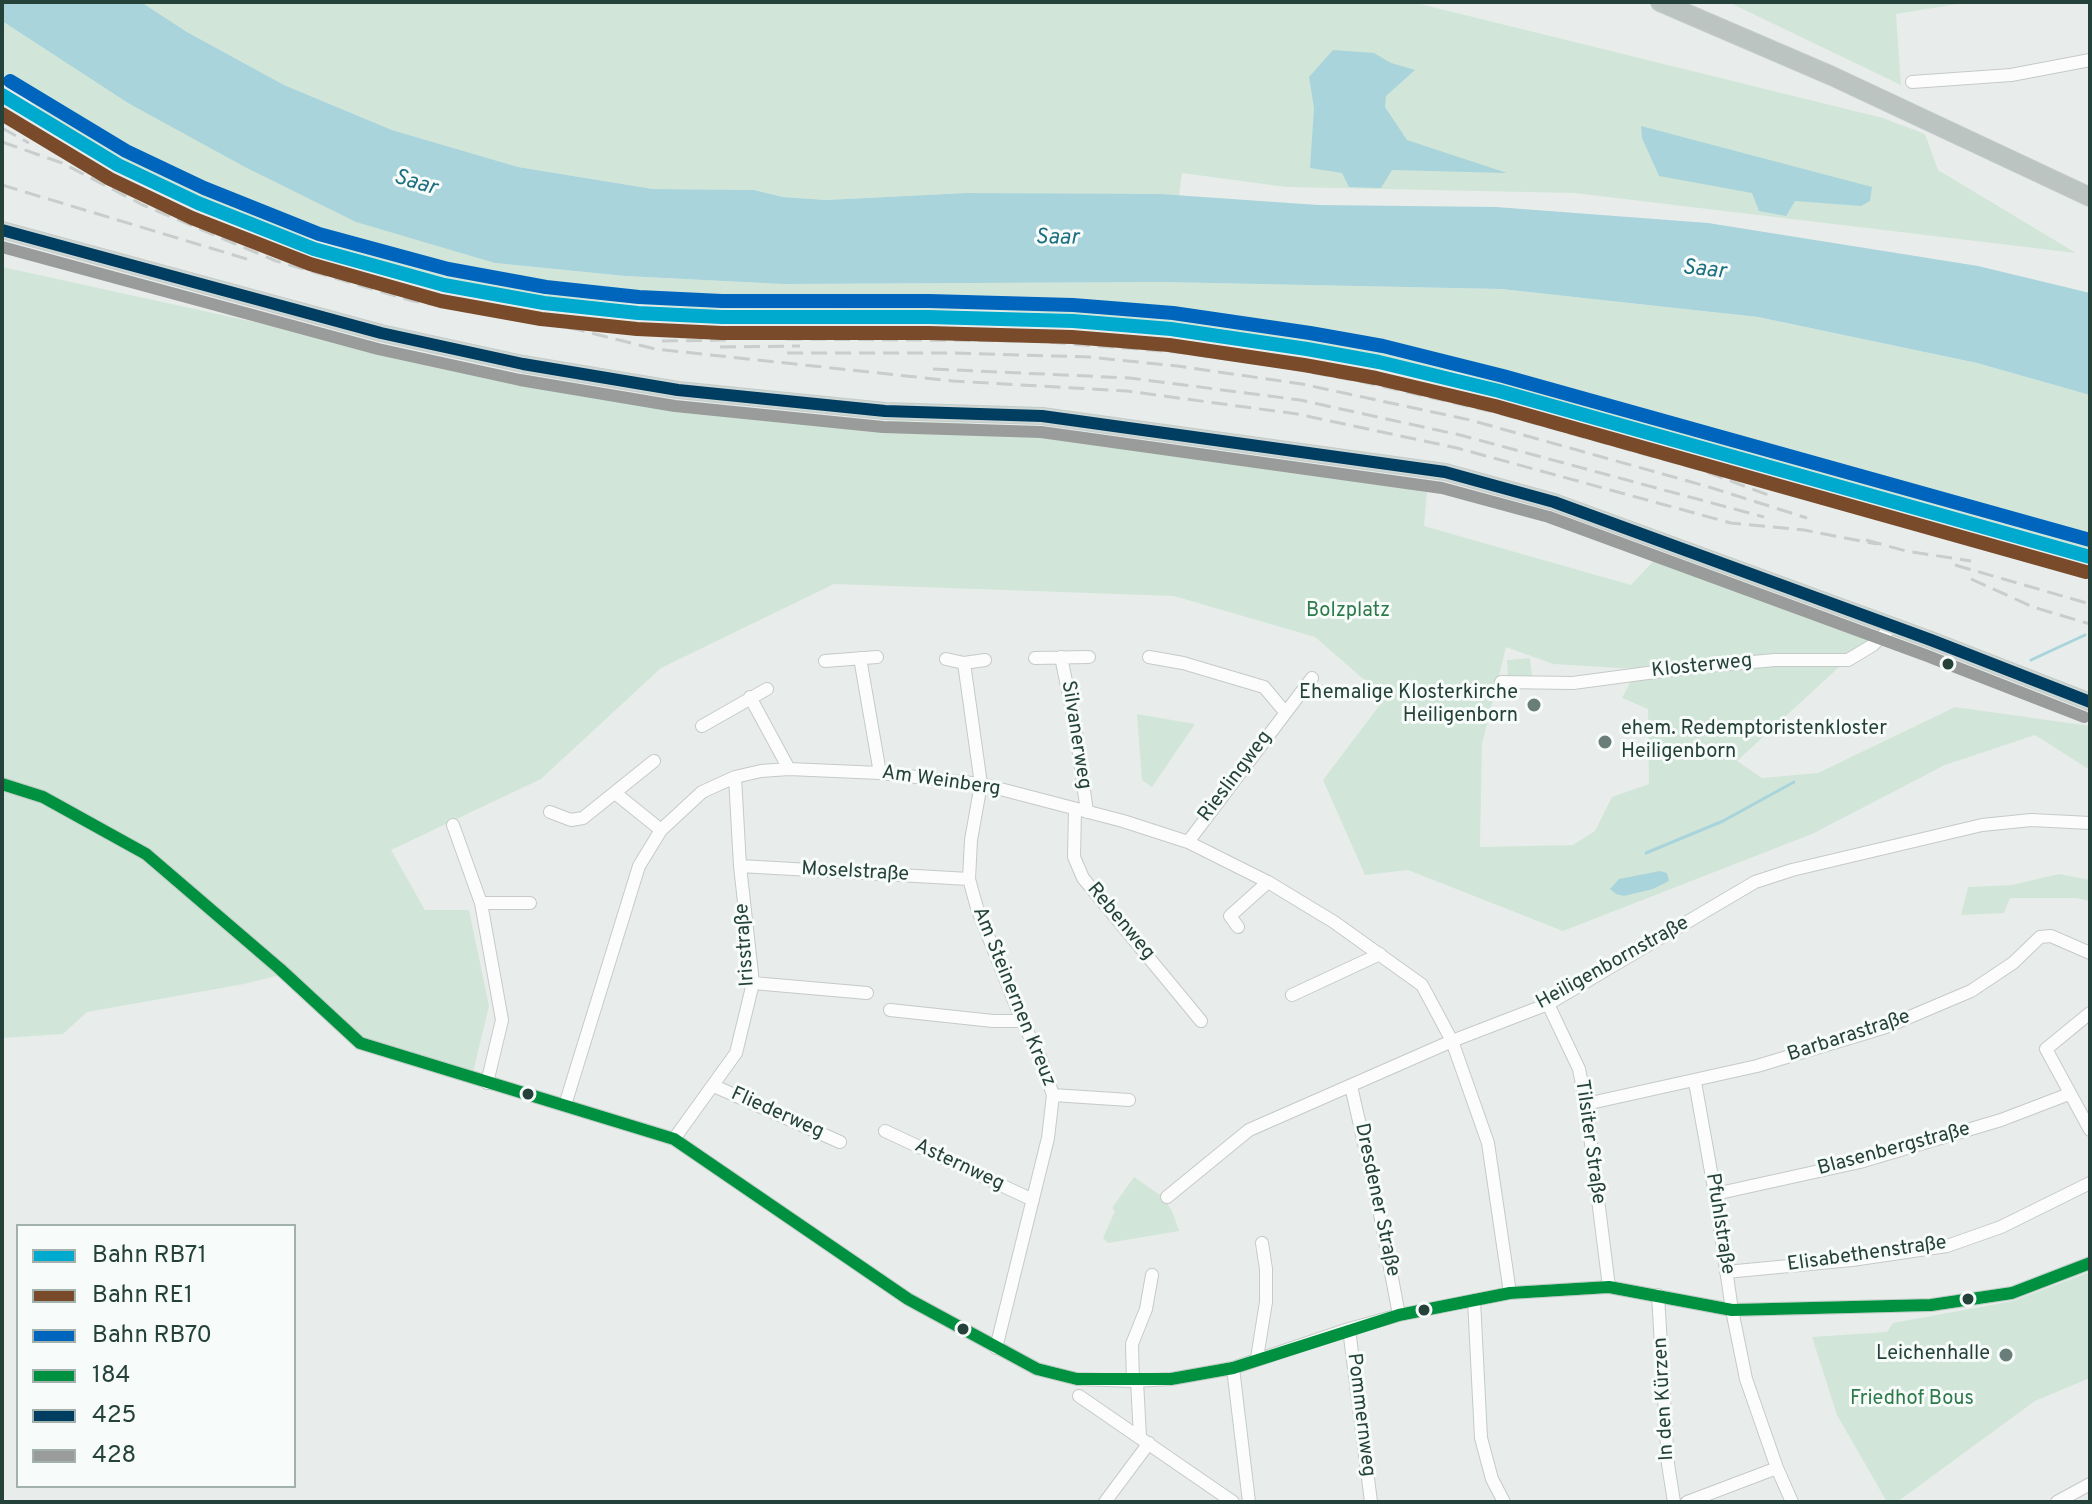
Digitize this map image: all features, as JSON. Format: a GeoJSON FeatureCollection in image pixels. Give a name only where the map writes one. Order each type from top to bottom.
{"type":"FeatureCollection","features":[{"type":"Feature","properties":{"kind":"highway"},"geometry":{"type":"LineString","coordinates":[[1660,2],[1834,70]]}},
{"type":"Feature","properties":{"kind":"highway"},"geometry":{"type":"LineString","coordinates":[[1692,2],[2039,166],[2090,197]]}},
{"type":"Feature","properties":{"kind":"highway"},"geometry":{"type":"LineString","coordinates":[[2039,166],[2090,183]]}},
{"type":"Feature","properties":{"kind":"main road"},"geometry":{"type":"LineString","coordinates":[[2,230],[381,333],[523,364],[662,387],[885,411],[1042,416],[1445,472],[1554,502],[2090,702]]}},
{"type":"Feature","properties":{"kind":"street"},"geometry":{"type":"LineString","coordinates":[[1912,82],[2011,75],[2090,60]]}},
{"type":"Feature","properties":{"kind":"street","name":"Klosterweg"},"geometry":{"type":"LineString","coordinates":[[1501,682],[1573,683],[1775,660],[1848,660],[1873,645],[1893,626]]}},
{"type":"Feature","properties":{"kind":"street"},"geometry":{"type":"LineString","coordinates":[[825,661],[877,657]]}},
{"type":"Feature","properties":{"kind":"street","name":"Silvanerweg"},"geometry":{"type":"LineString","coordinates":[[1061,657],[1075,725],[1081,810]]}},
{"type":"Feature","properties":{"kind":"street","name":"Silvanerweg"},"geometry":{"type":"LineString","coordinates":[[1035,658],[1089,657]]}},
{"type":"Feature","properties":{"kind":"street","name":"Rieslingweg"},"geometry":{"type":"LineString","coordinates":[[1149,657],[1183,663],[1264,687],[1285,712]]}},
{"type":"Feature","properties":{"kind":"street"},"geometry":{"type":"LineString","coordinates":[[860,658],[880,773]]}},
{"type":"Feature","properties":{"kind":"street"},"geometry":{"type":"LineString","coordinates":[[946,659],[964,663],[985,660]]}},
{"type":"Feature","properties":{"kind":"street","name":"Am Steinernen Kreuz"},"geometry":{"type":"LineString","coordinates":[[964,663],[981,784],[971,840],[969,879],[977,908],[1022,1021],[1041,1059],[1053,1095],[1048,1138],[996,1348]]}},
{"type":"Feature","properties":{"kind":"street","name":"Rieslingweg"},"geometry":{"type":"LineString","coordinates":[[1188,842],[1312,678]]}},
{"type":"Feature","properties":{"kind":"street"},"geometry":{"type":"LineString","coordinates":[[702,726],[767,689]]}},
{"type":"Feature","properties":{"kind":"street"},"geometry":{"type":"LineString","coordinates":[[750,697],[789,769]]}},
{"type":"Feature","properties":{"kind":"street"},"geometry":{"type":"LineString","coordinates":[[550,812],[571,820],[583,818],[654,761]]}},
{"type":"Feature","properties":{"kind":"street","name":"Am Weinberg"},"geometry":{"type":"LineString","coordinates":[[565,1105],[639,866],[661,830],[702,792],[735,777],[789,769],[880,773],[981,784],[1188,842],[1268,882],[1334,922],[1422,985],[1452,1041],[1488,1143],[1510,1293]]}},
{"type":"Feature","properties":{"kind":"street","name":"Irisstraße"},"geometry":{"type":"LineString","coordinates":[[674,1139],[736,1053],[753,983],[740,866],[735,777]]}},
{"type":"Feature","properties":{"kind":"street"},"geometry":{"type":"LineString","coordinates":[[2,784],[43,797],[146,854],[280,969],[360,1043],[674,1139],[908,1299],[1037,1369],[1077,1379],[1171,1379],[1233,1368],[1399,1315],[1510,1293],[1609,1287],[1732,1310],[1892,1306],[1975,1300],[2012,1293],[2090,1263]]}},
{"type":"Feature","properties":{"kind":"street"},"geometry":{"type":"LineString","coordinates":[[615,793],[661,830]]}},
{"type":"Feature","properties":{"kind":"street","name":"Rebenweg"},"geometry":{"type":"LineString","coordinates":[[1081,810],[1074,857],[1083,878],[1201,1021]]}},
{"type":"Feature","properties":{"kind":"street","name":"Heiligenbornstraße"},"geometry":{"type":"LineString","coordinates":[[1167,1197],[1249,1130],[1452,1041],[1548,1004],[1769,876],[1982,825],[2031,820],[2090,823]]}},
{"type":"Feature","properties":{"kind":"street"},"geometry":{"type":"LineString","coordinates":[[453,825],[481,903],[502,1020],[487,1083]]}},
{"type":"Feature","properties":{"kind":"street","name":"Moselstraße"},"geometry":{"type":"LineString","coordinates":[[740,866],[969,879]]}},
{"type":"Feature","properties":{"kind":"street"},"geometry":{"type":"LineString","coordinates":[[1238,927],[1230,916],[1268,882]]}},
{"type":"Feature","properties":{"kind":"street"},"geometry":{"type":"LineString","coordinates":[[481,903],[530,903]]}},
{"type":"Feature","properties":{"kind":"street","name":"Barbarastraße"},"geometry":{"type":"LineString","coordinates":[[1586,1104],[1695,1082],[1872,1031],[1947,1002],[1990,979],[2013,963],[2040,937],[2051,936],[2090,953]]}},
{"type":"Feature","properties":{"kind":"street"},"geometry":{"type":"LineString","coordinates":[[1292,995],[1380,954]]}},
{"type":"Feature","properties":{"kind":"street"},"geometry":{"type":"LineString","coordinates":[[753,983],[867,993]]}},
{"type":"Feature","properties":{"kind":"street","name":"Tilsiter Straße"},"geometry":{"type":"LineString","coordinates":[[1548,1004],[1579,1069],[1609,1287]]}},
{"type":"Feature","properties":{"kind":"street"},"geometry":{"type":"LineString","coordinates":[[890,1010],[993,1021],[1022,1021]]}},
{"type":"Feature","properties":{"kind":"street"},"geometry":{"type":"LineString","coordinates":[[2090,1013],[2046,1049],[2090,1130]]}},
{"type":"Feature","properties":{"kind":"street","name":"Pfuhlstraße"},"geometry":{"type":"LineString","coordinates":[[1695,1082],[1746,1379],[1792,1502]]}},
{"type":"Feature","properties":{"kind":"street","name":"Fliederweg"},"geometry":{"type":"LineString","coordinates":[[714,1086],[840,1142]]}},
{"type":"Feature","properties":{"kind":"street","name":"Dresdener Straße"},"geometry":{"type":"LineString","coordinates":[[1351,1086],[1399,1315]]}},
{"type":"Feature","properties":{"kind":"street","name":"Blasenbergstraße"},"geometry":{"type":"LineString","coordinates":[[1715,1194],[1860,1162],[2001,1120],[2069,1094]]}},
{"type":"Feature","properties":{"kind":"street"},"geometry":{"type":"LineString","coordinates":[[1053,1095],[1129,1100]]}},
{"type":"Feature","properties":{"kind":"street","name":"Asternweg"},"geometry":{"type":"LineString","coordinates":[[885,1131],[1033,1200]]}},
{"type":"Feature","properties":{"kind":"street","name":"Elisabethenstraße"},"geometry":{"type":"LineString","coordinates":[[1726,1272],[1852,1260],[1947,1246],[2001,1227],[2090,1183]]}},
{"type":"Feature","properties":{"kind":"street"},"geometry":{"type":"LineString","coordinates":[[1257,1358],[1266,1302],[1262,1243]]}},
{"type":"Feature","properties":{"kind":"street"},"geometry":{"type":"LineString","coordinates":[[1105,1502],[1144,1440],[1132,1344],[1146,1309],[1152,1275]]}},
{"type":"Feature","properties":{"kind":"street","name":"In den Kürzen"},"geometry":{"type":"LineString","coordinates":[[1658,1295],[1668,1464],[1674,1502]]}},
{"type":"Feature","properties":{"kind":"street"},"geometry":{"type":"LineString","coordinates":[[1474,1300],[1481,1438],[1492,1479],[1504,1502]]}},
{"type":"Feature","properties":{"kind":"street","name":"Pommernweg"},"geometry":{"type":"LineString","coordinates":[[1349,1329],[1371,1502]]}},
{"type":"Feature","properties":{"kind":"street"},"geometry":{"type":"LineString","coordinates":[[1233,1368],[1249,1502]]}},
{"type":"Feature","properties":{"kind":"street"},"geometry":{"type":"LineString","coordinates":[[1079,1396],[1233,1502]]}},
{"type":"Feature","properties":{"kind":"street"},"geometry":{"type":"LineString","coordinates":[[1687,1502],[1777,1468]]}},
{"type":"Feature","properties":{"kind":"street"},"geometry":{"type":"LineString","coordinates":[[2057,1502],[2090,1484]]}},
{"type":"Feature","properties":{"kind":"green space"},"geometry":{"type":"Polygon","coordinates":[[[141,2],[1412,2],[1883,118],[1925,134],[1938,170],[2076,253],[1574,193],[1286,187],[1182,173],[1179,196],[966,193],[826,200],[783,197],[754,190],[653,189],[518,167],[392,130],[284,85],[187,32],[141,2]]]}},
{"type":"Feature","properties":{"kind":"green space"},"geometry":{"type":"Polygon","coordinates":[[[1728,2],[1970,2],[1896,14],[1901,85],[1728,2]]]}},
{"type":"Feature","properties":{"kind":"green space"},"geometry":{"type":"Polygon","coordinates":[[[2,21],[128,103],[495,263],[625,276],[783,284],[1163,282],[1501,289],[1758,317],[1977,363],[2090,395],[2090,550],[1459,373],[1217,328],[1089,315],[983,310],[704,309],[561,299],[494,289],[401,267],[291,233],[199,196],[137,167],[44,115],[2,75],[2,21]]]}},
{"type":"Feature","properties":{"kind":"green space","name":"Bolzplatz"},"geometry":{"type":"Polygon","coordinates":[[[2,267],[470,369],[591,389],[795,419],[966,423],[1199,448],[1428,481],[1424,526],[1631,585],[1658,556],[1875,634],[1737,761],[1762,778],[1818,773],[1955,707],[2090,726],[2090,770],[2035,735],[1945,765],[1812,834],[1563,931],[1408,870],[1365,875],[1323,780],[1385,698],[1315,637],[1174,596],[834,584],[661,668],[541,779],[391,850],[425,910],[469,910],[489,1006],[473,1072],[359,1036],[288,973],[244,984],[87,1012],[63,1034],[2,1038],[2,267]],[[1506,647],[1482,744],[1480,847],[1573,845],[1595,831],[1612,797],[1649,784],[1648,709],[1622,698],[1637,669],[1553,664],[1506,647]]]}},
{"type":"Feature","properties":{"kind":"green space"},"geometry":{"type":"Polygon","coordinates":[[[1530,658],[1532,676],[1508,679],[1507,660],[1530,658]]]}},
{"type":"Feature","properties":{"kind":"green space"},"geometry":{"type":"Polygon","coordinates":[[[1137,714],[1195,724],[1152,787],[1142,780],[1137,714]]]}},
{"type":"Feature","properties":{"kind":"green space"},"geometry":{"type":"Polygon","coordinates":[[[2059,874],[2090,880],[2090,901],[2076,898],[2010,898],[2004,913],[1961,915],[1968,887],[2012,885],[2059,874]]]}},
{"type":"Feature","properties":{"kind":"green space"},"geometry":{"type":"Polygon","coordinates":[[[1134,1177],[1163,1197],[1179,1231],[1108,1243],[1103,1238],[1115,1211],[1112,1208],[1134,1177]]]}},
{"type":"Feature","properties":{"kind":"green space","name":"Friedhof Bous"},"geometry":{"type":"Polygon","coordinates":[[[2090,1272],[2090,1378],[2035,1401],[1897,1502],[1887,1502],[1837,1415],[1812,1337],[1887,1332],[1893,1323],[2013,1301],[2090,1272]]]}},
{"type":"Feature","properties":{"kind":"water","name":"Saar"},"geometry":{"type":"Polygon","coordinates":[[[2,2],[141,2],[187,32],[284,85],[392,130],[518,167],[653,189],[754,190],[783,197],[826,200],[966,193],[1160,194],[1318,205],[1496,207],[1708,223],[1978,266],[2090,293],[2090,395],[1977,363],[1758,317],[1501,289],[1163,282],[783,284],[625,276],[495,263],[356,222],[245,167],[128,103],[2,21],[2,2]]]}},
{"type":"Feature","properties":{"kind":"water"},"geometry":{"type":"Polygon","coordinates":[[[1333,50],[1374,53],[1391,63],[1415,70],[1386,96],[1385,107],[1407,140],[1507,173],[1392,170],[1381,188],[1349,187],[1342,173],[1310,168],[1314,108],[1309,77],[1333,50]]]}},
{"type":"Feature","properties":{"kind":"water"},"geometry":{"type":"Polygon","coordinates":[[[1641,126],[1872,187],[1870,201],[1861,206],[1795,201],[1786,216],[1759,211],[1752,193],[1659,176],[1642,138],[1641,126]]]}},
{"type":"Feature","properties":{"kind":"water"},"geometry":{"type":"Polygon","coordinates":[[[1660,871],[1667,873],[1669,881],[1653,889],[1624,896],[1610,889],[1619,879],[1660,871]]]}},
{"type":"Feature","properties":{"kind":"waterway"},"geometry":{"type":"LineString","coordinates":[[2031,660],[2085,635]]}},
{"type":"Feature","properties":{"kind":"waterway"},"geometry":{"type":"LineString","coordinates":[[1646,853],[1723,821],[1794,782]]}},
{"type":"Feature","properties":{"kind":"railway"},"geometry":{"type":"LineString","coordinates":[[2,128],[29,143]]}},
{"type":"Feature","properties":{"kind":"railway"},"geometry":{"type":"LineString","coordinates":[[2,142],[62,163],[143,205],[276,261],[413,301],[575,329],[655,349],[953,381],[1127,391],[1297,414],[1457,448],[1731,523],[1804,530],[1877,544]]}},
{"type":"Feature","properties":{"kind":"railway"},"geometry":{"type":"LineString","coordinates":[[2,185],[250,260]]}},
{"type":"Feature","properties":{"kind":"railway"},"geometry":{"type":"LineString","coordinates":[[786,339],[1032,341],[1176,352],[1277,366],[1498,413],[1701,470],[1771,496]]}},
{"type":"Feature","properties":{"kind":"railway"},"geometry":{"type":"LineString","coordinates":[[662,341],[730,340]]}},
{"type":"Feature","properties":{"kind":"railway"},"geometry":{"type":"LineString","coordinates":[[720,347],[800,346]]}},
{"type":"Feature","properties":{"kind":"railway"},"geometry":{"type":"LineString","coordinates":[[787,353],[1089,357],[1302,384],[1470,420],[1709,487],[1807,518]]}},
{"type":"Feature","properties":{"kind":"railway"},"geometry":{"type":"LineString","coordinates":[[933,369],[1130,378],[1300,400],[1460,435],[1764,517]]}},
{"type":"Feature","properties":{"kind":"railway"},"geometry":{"type":"LineString","coordinates":[[1866,540],[1906,551],[1971,561]]}},
{"type":"Feature","properties":{"kind":"railway"},"geometry":{"type":"LineString","coordinates":[[1955,565],[2090,604]]}},
{"type":"Feature","properties":{"kind":"railway"},"geometry":{"type":"LineString","coordinates":[[1971,579],[2033,607],[2090,624]]}},
{"type":"Feature","properties":{"kind":"rail line","name":"RB70"},"geometry":{"type":"LineString","coordinates":[[10,81],[126,151],[204,188],[319,234],[448,269],[546,287],[639,297],[722,301],[1073,305],[1173,313],[1310,333],[1383,346],[1503,376],[2090,540]]}},
{"type":"Feature","properties":{"kind":"rail line","name":"RB71"},"geometry":{"type":"LineString","coordinates":[[2,95],[118,165],[198,203],[314,249],[444,285],[544,303],[638,313],[722,317],[1073,321],[1171,329],[1307,349],[1379,362],[1499,391],[2090,557]]}},
{"type":"Feature","properties":{"kind":"rail line","name":"RE1"},"geometry":{"type":"LineString","coordinates":[[2,114],[110,179],[192,218],[310,264],[441,301],[541,319],[637,329],[722,333],[1072,337],[1169,345],[1304,365],[1376,378],[1495,406],[2086,572]]}},
{"type":"Feature","properties":{"kind":"transit line","name":"425"},"geometry":{"type":"LineString","coordinates":[[2,230],[381,333],[523,364],[678,390],[885,411],[1042,416],[1445,472],[1554,502],[1931,640],[2090,702]]}},
{"type":"Feature","properties":{"kind":"transit line","name":"428"},"geometry":{"type":"LineString","coordinates":[[2,247],[378,349],[520,380],[675,406],[883,427],[1041,432],[1442,488],[1549,517],[2084,717]]}},
{"type":"Feature","properties":{"kind":"transit line","name":"184"},"geometry":{"type":"LineString","coordinates":[[2,784],[43,797],[146,854],[280,969],[360,1043],[674,1139],[908,1299],[1037,1369],[1077,1379],[1171,1379],[1233,1368],[1399,1315],[1510,1293],[1609,1287],[1732,1310],[1931,1305],[2012,1293],[2090,1263]]}},
{"type":"Feature","properties":{"kind":"place","name":"Ehemalige Klosterkirche Heiligenborn"},"geometry":{"type":"Point","coordinates":[1534,705]}},
{"type":"Feature","properties":{"kind":"place","name":"ehem. Redemptoristenkloster Heiligenborn"},"geometry":{"type":"Point","coordinates":[1605,742]}},
{"type":"Feature","properties":{"kind":"place","name":"Leichenhalle"},"geometry":{"type":"Point","coordinates":[2006,1355]}}]}
